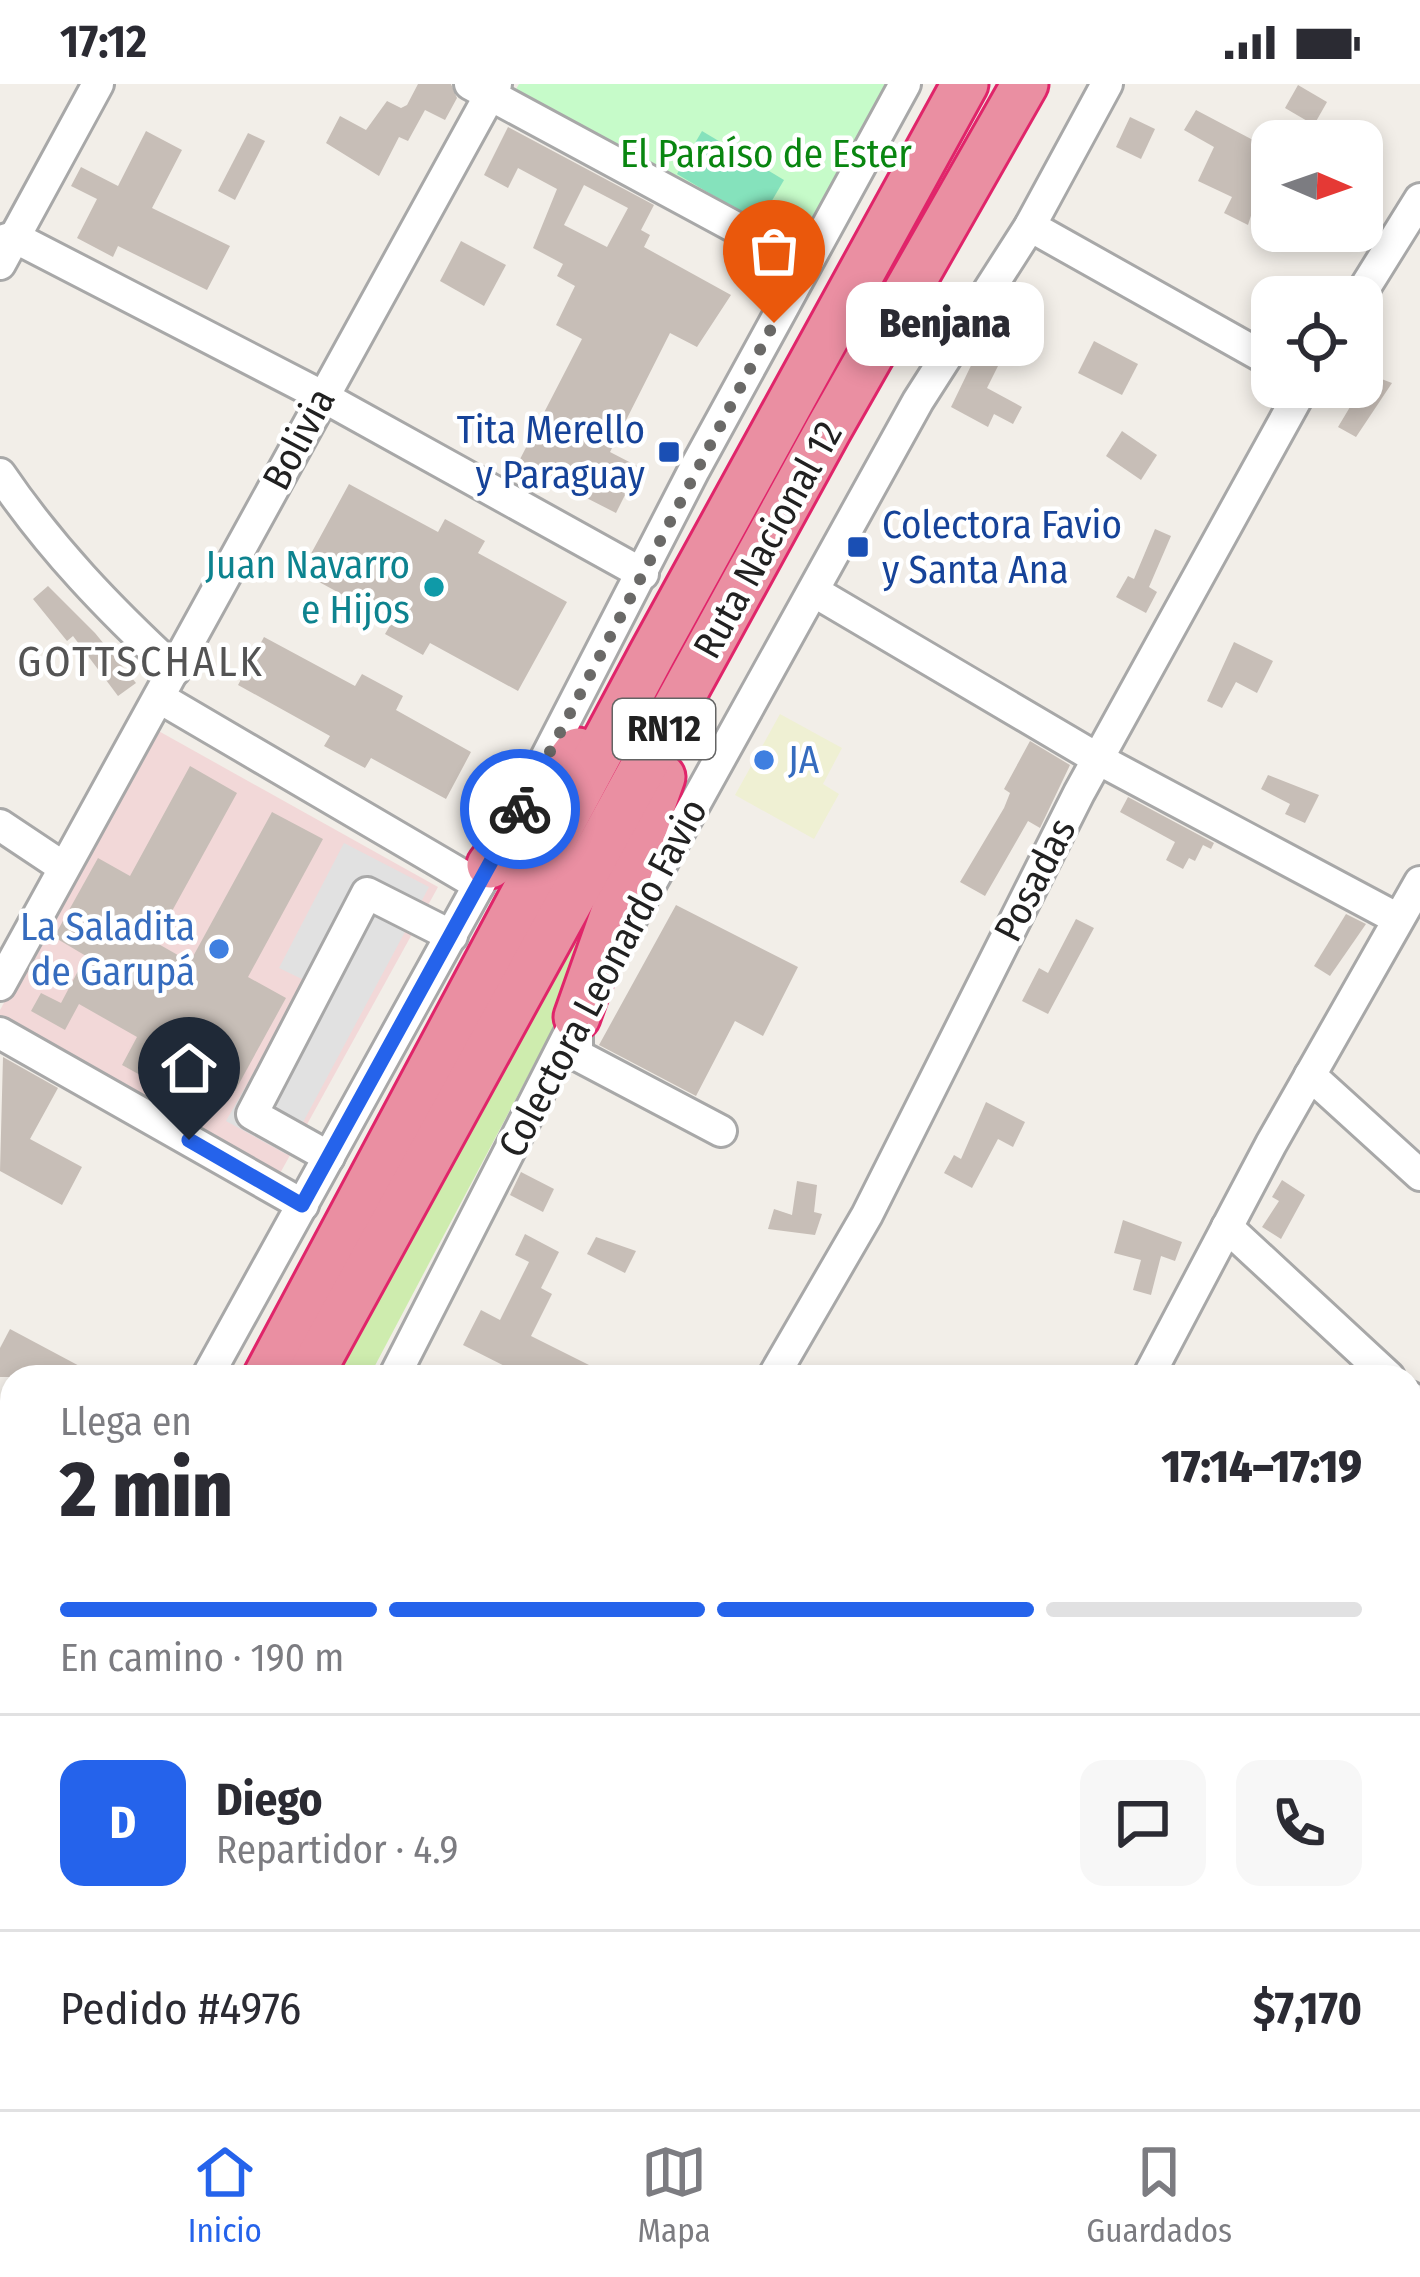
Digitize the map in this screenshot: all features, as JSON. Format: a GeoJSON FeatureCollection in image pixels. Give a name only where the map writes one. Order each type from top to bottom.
{"type":"FeatureCollection","features":[{"type":"Feature","properties":{"kind":"highway","name":"Ruta Nacional 12"},"geometry":{"type":"LineString","coordinates":[[272,1365],[652,654],[965,84]]}},
{"type":"Feature","properties":{"kind":"highway","name":"Ruta Nacional 12"},"geometry":{"type":"LineString","coordinates":[[316,1365],[1025,84]]}},
{"type":"Feature","properties":{"kind":"highway"},"geometry":{"type":"LineString","coordinates":[[484,875],[652,654]]}},
{"type":"Feature","properties":{"kind":"highway"},"geometry":{"type":"LineString","coordinates":[[577,1017],[705,656]]}},
{"type":"Feature","properties":{"kind":"street"},"geometry":{"type":"LineString","coordinates":[[98,84],[5,247],[322,396],[644,574]]}},
{"type":"Feature","properties":{"kind":"street","name":"Colectora Leonardo Favio"},"geometry":{"type":"LineString","coordinates":[[400,1365],[577,1017],[918,401],[1030,226],[1107,84]]}},
{"type":"Feature","properties":{"kind":"street"},"geometry":{"type":"LineString","coordinates":[[486,88],[805,265]]}},
{"type":"Feature","properties":{"kind":"street","name":"Bolivia"},"geometry":{"type":"LineString","coordinates":[[0,986],[486,88]]}},
{"type":"Feature","properties":{"kind":"street"},"geometry":{"type":"LineString","coordinates":[[214,1365],[452,936],[895,88]]}},
{"type":"Feature","properties":{"kind":"street"},"geometry":{"type":"LineString","coordinates":[[1372,276],[1420,199]]}},
{"type":"Feature","properties":{"kind":"street"},"geometry":{"type":"LineString","coordinates":[[1030,226],[1251,350]]}},
{"type":"Feature","properties":{"kind":"street","name":"Posadas"},"geometry":{"type":"LineString","coordinates":[[780,1365],[867,1216],[1098,759],[1291,408]]}},
{"type":"Feature","properties":{"kind":"street"},"geometry":{"type":"LineString","coordinates":[[0,474],[42,536],[167,684],[484,875]]}},
{"type":"Feature","properties":{"kind":"street"},"geometry":{"type":"LineString","coordinates":[[815,592],[1098,759],[1406,922]]}},
{"type":"Feature","properties":{"kind":"street"},"geometry":{"type":"LineString","coordinates":[[0,825],[63,867]]}},
{"type":"Feature","properties":{"kind":"street"},"geometry":{"type":"LineString","coordinates":[[1157,1365],[1310,1075],[1406,922],[1420,882]]}},
{"type":"Feature","properties":{"kind":"street"},"geometry":{"type":"LineString","coordinates":[[329,1157],[253,1114],[367,893],[452,936]]}},
{"type":"Feature","properties":{"kind":"street"},"geometry":{"type":"LineString","coordinates":[[577,1017],[577,1055],[721,1131]]}},
{"type":"Feature","properties":{"kind":"street"},"geometry":{"type":"LineString","coordinates":[[0,1033],[302,1205]]}},
{"type":"Feature","properties":{"kind":"street"},"geometry":{"type":"LineString","coordinates":[[1310,1075],[1420,1175]]}},
{"type":"Feature","properties":{"kind":"street"},"geometry":{"type":"LineString","coordinates":[[1227,1227],[1376,1365]]}},
{"type":"Feature","properties":{"kind":"shaded area","name":"La Saladita de Garupá"},"geometry":{"type":"Polygon","coordinates":[[[155,729],[438,887],[278,1177],[0,1022],[0,1010],[155,729]]]}},
{"type":"Feature","properties":{"kind":"shaded area"},"geometry":{"type":"Polygon","coordinates":[[[344,843],[429,887],[286,1154],[226,1121],[306,981],[279,968],[344,843]]]}},
{"type":"Feature","properties":{"kind":"green space","name":"El Paraíso de Ester"},"geometry":{"type":"Polygon","coordinates":[[[519,84],[885,84],[797,251],[510,100],[519,84]]]}},
{"type":"Feature","properties":{"kind":"green space"},"geometry":{"type":"Polygon","coordinates":[[[702,131],[784,180],[759,223],[677,174],[702,131]]]}},
{"type":"Feature","properties":{"kind":"green space"},"geometry":{"type":"Polygon","coordinates":[[[780,714],[842,748],[823,784],[839,794],[814,839],[735,795],[780,714]]]}},
{"type":"Feature","properties":{"kind":"green space"},"geometry":{"type":"Polygon","coordinates":[[[611,872],[587,964],[375,1365],[340,1365],[611,872]]]}},
{"type":"Feature","properties":{"kind":"building"},"geometry":{"type":"Polygon","coordinates":[[[418,84],[451,84],[457,98],[445,120],[425,110],[408,141],[399,137],[379,176],[326,143],[340,116],[366,130],[387,101],[401,108],[407,105],[418,84]]]}},
{"type":"Feature","properties":{"kind":"building"},"geometry":{"type":"Polygon","coordinates":[[[1298,85],[1327,102],[1317,120],[1305,120],[1285,108],[1298,85]]]}},
{"type":"Feature","properties":{"kind":"building"},"geometry":{"type":"Polygon","coordinates":[[[1196,110],[1251,139],[1248,225],[1224,213],[1232,197],[1198,181],[1214,147],[1184,130],[1196,110]]]}},
{"type":"Feature","properties":{"kind":"building"},"geometry":{"type":"Polygon","coordinates":[[[1130,117],[1155,129],[1141,159],[1116,147],[1130,117]]]}},
{"type":"Feature","properties":{"kind":"building"},"geometry":{"type":"Polygon","coordinates":[[[508,127],[654,205],[641,230],[650,235],[644,247],[731,295],[697,347],[670,333],[610,452],[639,467],[616,513],[518,463],[582,339],[556,325],[575,286],[557,276],[563,264],[533,248],[557,189],[518,168],[508,188],[484,175],[508,127]],[[584,185],[564,225],[607,247],[628,208],[584,185]]]}},
{"type":"Feature","properties":{"kind":"building"},"geometry":{"type":"Polygon","coordinates":[[[146,131],[182,150],[152,208],[230,246],[207,290],[118,246],[113,257],[77,238],[97,199],[71,186],[81,167],[118,186],[146,131]]]}},
{"type":"Feature","properties":{"kind":"building"},"geometry":{"type":"Polygon","coordinates":[[[248,133],[265,141],[235,200],[218,191],[248,133]]]}},
{"type":"Feature","properties":{"kind":"building"},"geometry":{"type":"Polygon","coordinates":[[[461,241],[506,265],[484,306],[440,281],[461,241]]]}},
{"type":"Feature","properties":{"kind":"building"},"geometry":{"type":"Polygon","coordinates":[[[1094,341],[1138,364],[1122,395],[1078,373],[1094,341]]]}},
{"type":"Feature","properties":{"kind":"building"},"geometry":{"type":"Polygon","coordinates":[[[980,347],[1002,358],[987,388],[1022,407],[1013,424],[994,414],[988,427],[951,407],[980,347]]]}},
{"type":"Feature","properties":{"kind":"building"},"geometry":{"type":"Polygon","coordinates":[[[1349,408],[1375,408],[1356,437],[1338,427],[1349,408]]]}},
{"type":"Feature","properties":{"kind":"building"},"geometry":{"type":"Polygon","coordinates":[[[1122,431],[1157,455],[1141,480],[1106,456],[1122,431]]]}},
{"type":"Feature","properties":{"kind":"building","name":"Juan Navarro e Hijos"},"geometry":{"type":"Polygon","coordinates":[[[349,484],[438,532],[445,519],[485,541],[478,553],[567,602],[518,691],[430,643],[423,655],[385,634],[392,622],[301,572],[349,484]]]}},
{"type":"Feature","properties":{"kind":"building"},"geometry":{"type":"Polygon","coordinates":[[[1155,529],[1171,536],[1149,587],[1157,592],[1146,613],[1116,597],[1128,576],[1134,579],[1155,529]]]}},
{"type":"Feature","properties":{"kind":"building"},"geometry":{"type":"Polygon","coordinates":[[[48,586],[136,683],[118,696],[73,636],[67,641],[33,599],[48,586]]]}},
{"type":"Feature","properties":{"kind":"building"},"geometry":{"type":"Polygon","coordinates":[[[264,637],[355,686],[362,674],[403,696],[396,710],[471,752],[446,799],[371,758],[365,768],[324,746],[330,736],[238,685],[264,637]]]}},
{"type":"Feature","properties":{"kind":"building"},"geometry":{"type":"Polygon","coordinates":[[[1234,642],[1273,661],[1257,693],[1236,682],[1222,708],[1207,701],[1234,642]]]}},
{"type":"Feature","properties":{"kind":"building"},"geometry":{"type":"Polygon","coordinates":[[[1030,741],[1070,765],[1040,828],[1028,821],[985,896],[960,882],[1004,808],[1010,793],[1004,789],[1030,741]]]}},
{"type":"Feature","properties":{"kind":"building"},"geometry":{"type":"Polygon","coordinates":[[[190,766],[237,793],[155,942],[190,962],[272,812],[323,839],[248,977],[286,998],[235,1091],[227,1087],[213,1115],[122,1065],[137,1037],[79,1004],[65,1030],[31,1011],[41,993],[61,1003],[86,956],[54,937],[98,858],[130,876],[190,766]]]}},
{"type":"Feature","properties":{"kind":"building"},"geometry":{"type":"Polygon","coordinates":[[[1268,775],[1319,795],[1305,823],[1285,814],[1290,804],[1261,789],[1268,775]]]}},
{"type":"Feature","properties":{"kind":"building"},"geometry":{"type":"Polygon","coordinates":[[[1128,797],[1214,843],[1211,849],[1203,845],[1195,861],[1189,858],[1183,869],[1166,860],[1175,842],[1120,812],[1128,797]]]}},
{"type":"Feature","properties":{"kind":"building"},"geometry":{"type":"Polygon","coordinates":[[[676,905],[798,967],[763,1036],[735,1021],[696,1096],[599,1045],[676,905]]]}},
{"type":"Feature","properties":{"kind":"building"},"geometry":{"type":"Polygon","coordinates":[[[1346,914],[1366,924],[1330,976],[1314,966],[1346,914]]]}},
{"type":"Feature","properties":{"kind":"building"},"geometry":{"type":"Polygon","coordinates":[[[1076,919],[1094,928],[1048,1014],[1022,1001],[1039,968],[1048,973],[1076,919]]]}},
{"type":"Feature","properties":{"kind":"building"},"geometry":{"type":"Polygon","coordinates":[[[3,1057],[58,1088],[30,1139],[82,1167],[62,1205],[0,1171],[3,1057]]]}},
{"type":"Feature","properties":{"kind":"building"},"geometry":{"type":"Polygon","coordinates":[[[986,1102],[1025,1122],[1013,1147],[998,1139],[972,1188],[944,1173],[954,1155],[961,1159],[986,1102]]]}},
{"type":"Feature","properties":{"kind":"building"},"geometry":{"type":"Polygon","coordinates":[[[521,1172],[554,1189],[543,1212],[510,1195],[521,1172]]]}},
{"type":"Feature","properties":{"kind":"building"},"geometry":{"type":"Polygon","coordinates":[[[1282,1180],[1305,1195],[1281,1239],[1262,1227],[1279,1201],[1272,1197],[1282,1180]]]}},
{"type":"Feature","properties":{"kind":"building"},"geometry":{"type":"Polygon","coordinates":[[[797,1181],[817,1185],[814,1212],[822,1214],[815,1235],[768,1229],[774,1209],[792,1215],[797,1181]]]}},
{"type":"Feature","properties":{"kind":"building"},"geometry":{"type":"Polygon","coordinates":[[[1123,1220],[1182,1242],[1175,1261],[1161,1256],[1151,1295],[1133,1290],[1141,1260],[1114,1253],[1123,1220]]]}},
{"type":"Feature","properties":{"kind":"building"},"geometry":{"type":"Polygon","coordinates":[[[525,1234],[559,1252],[541,1288],[552,1294],[531,1336],[589,1365],[502,1365],[463,1345],[481,1310],[500,1320],[529,1262],[515,1255],[525,1234]]]}},
{"type":"Feature","properties":{"kind":"building"},"geometry":{"type":"Polygon","coordinates":[[[596,1237],[636,1251],[625,1273],[587,1254],[596,1237]]]}},
{"type":"Feature","properties":{"kind":"building"},"geometry":{"type":"Polygon","coordinates":[[[10,1329],[78,1365],[0,1365],[0,1348],[10,1329]]]}},
{"type":"Feature","properties":{"kind":"way so far"},"geometry":{"type":"LineString","coordinates":[[520,809],[774,323]]}},
{"type":"Feature","properties":{"kind":"place","name":"Benjana"},"geometry":{"type":"Point","coordinates":[774,323]}},
{"type":"Feature","properties":{"kind":"place","name":"Tita Merello y Paraguay"},"geometry":{"type":"Point","coordinates":[669,452]}},
{"type":"Feature","properties":{"kind":"place","name":"Colectora Favio y Santa Ana"},"geometry":{"type":"Point","coordinates":[858,547]}},
{"type":"Feature","properties":{"kind":"place","name":"Juan Navarro e Hijos"},"geometry":{"type":"Point","coordinates":[434,587]}},
{"type":"Feature","properties":{"kind":"place","name":"JA"},"geometry":{"type":"Point","coordinates":[764,760]}},
{"type":"Feature","properties":{"kind":"place","name":"La Saladita de Garupá"},"geometry":{"type":"Point","coordinates":[219,949]}},
{"type":"Feature","properties":{"kind":"district","name":"GOTTSCHALK"},"geometry":{"type":"Point","coordinates":[141,662]}},
{"type":"Feature","properties":{"kind":"route"},"geometry":{"type":"LineString","coordinates":[[189,1140],[302,1205],[520,809]]}}]}
